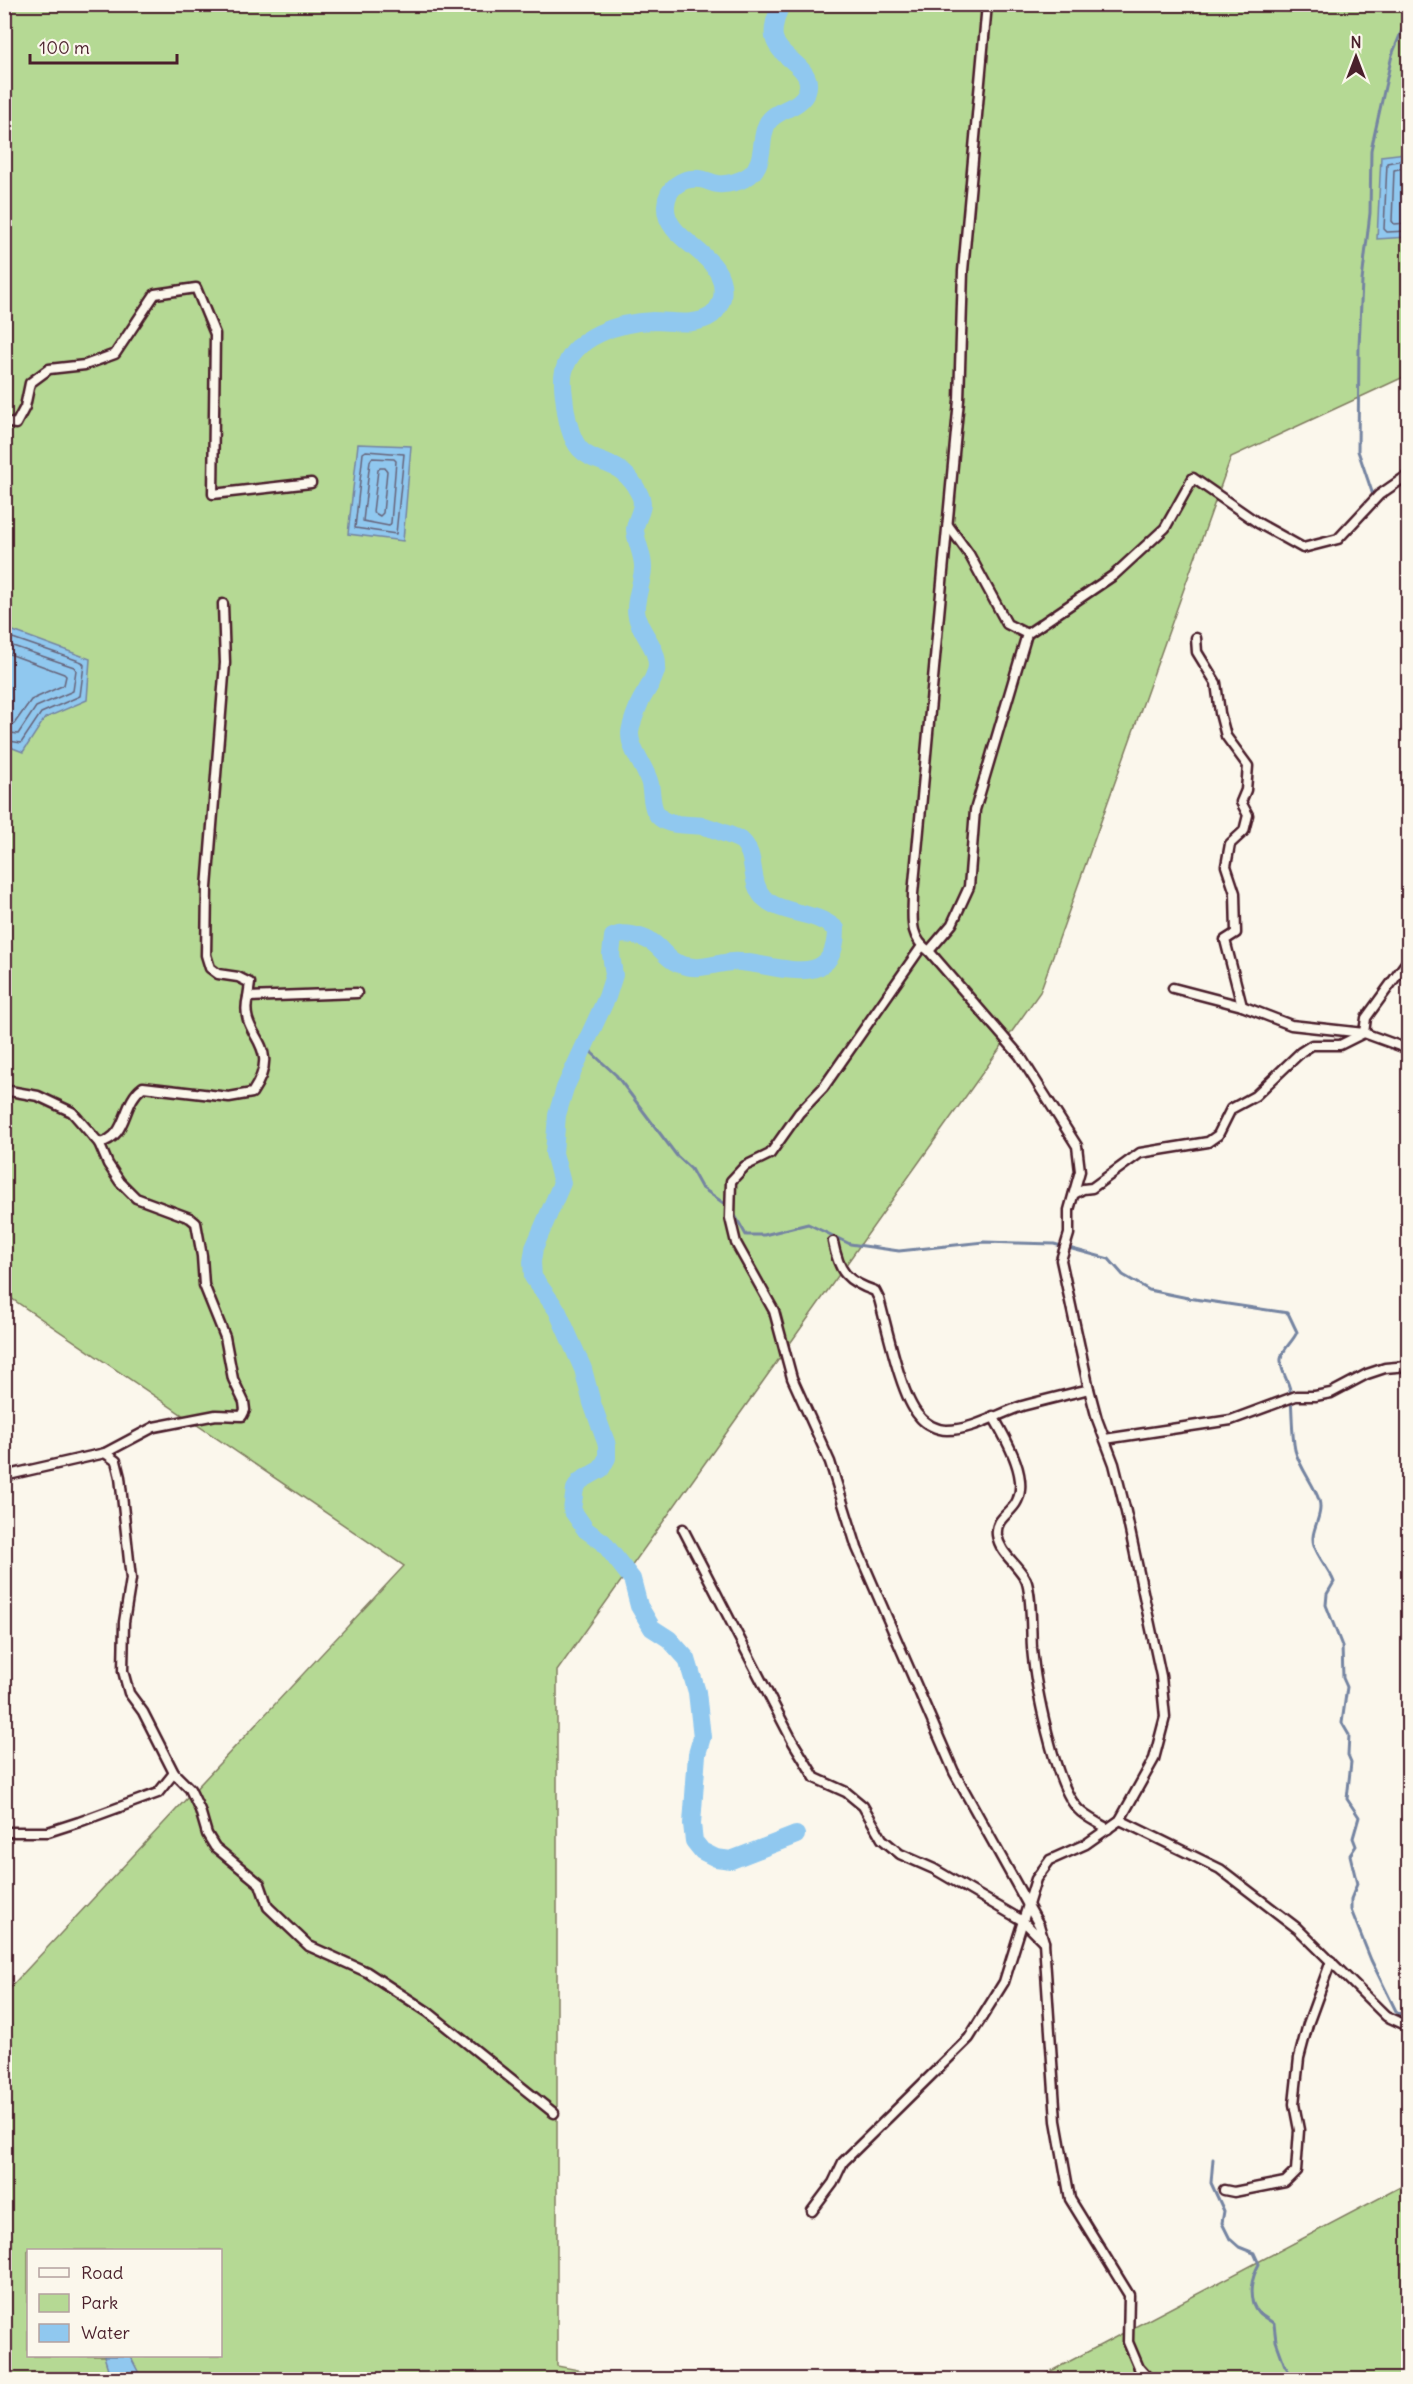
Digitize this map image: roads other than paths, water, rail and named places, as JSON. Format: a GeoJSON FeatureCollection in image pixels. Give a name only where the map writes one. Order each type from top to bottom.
{"type":"FeatureCollection","features":[{"type":"Feature","properties":{"kind":"street"},"geometry":{"type":"LineString","coordinates":[[812,2211],[833,2182],[843,2162],[969,2038],[1004,1982],[1035,1879],[1050,1860],[1086,1844],[1120,1820],[1154,1759],[1165,1717],[1164,1695],[1126,1512],[1105,1439],[1096,1419],[1061,1260],[1069,1234],[1069,1210],[1080,1171],[1077,1146],[1020,1056],[913,934],[913,894],[959,400],[963,271],[987,4]]}},
{"type":"Feature","properties":{"kind":"street"},"geometry":{"type":"LineString","coordinates":[[4,422],[16,424],[25,407],[30,383],[49,369],[85,365],[115,354],[155,294],[196,288],[215,334],[213,494],[311,483]]}},
{"type":"Feature","properties":{"kind":"street"},"geometry":{"type":"LineString","coordinates":[[1150,2379],[1139,2368],[1128,2342],[1129,2295],[1071,2199],[1056,2121],[1044,1942],[1039,1925],[954,1772],[905,1654],[857,1548],[830,1462],[792,1378],[774,1311],[736,1243],[730,1218],[731,1181],[746,1166],[770,1154],[799,1113],[823,1088],[846,1053],[925,949],[952,924],[969,887],[975,810],[1027,634],[1114,575],[1166,528],[1193,478],[1258,523],[1303,548],[1338,539],[1379,495],[1408,476]]}},
{"type":"Feature","properties":{"kind":"street"},"geometry":{"type":"LineString","coordinates":[[948,525],[969,554],[1007,624],[1027,634]]}},
{"type":"Feature","properties":{"kind":"street"},"geometry":{"type":"LineString","coordinates":[[99,1143],[110,1141],[118,1132],[134,1094],[143,1087],[230,1097],[252,1093],[260,1081],[265,1066],[265,1055],[248,1020],[250,983],[238,977],[218,974],[210,968],[206,955],[207,888],[225,663],[223,604]]}},
{"type":"Feature","properties":{"kind":"street"},"geometry":{"type":"LineString","coordinates":[[1196,638],[1197,652],[1215,683],[1226,736],[1248,766],[1246,790],[1241,802],[1248,815],[1244,831],[1230,844],[1226,866],[1235,893],[1237,919],[1236,933],[1226,940],[1242,1006]]}},
{"type":"Feature","properties":{"kind":"street"},"geometry":{"type":"LineString","coordinates":[[1364,1033],[1366,1018],[1408,960]]}},
{"type":"Feature","properties":{"kind":"street"},"geometry":{"type":"LineString","coordinates":[[1173,988],[1242,1006],[1291,1025],[1364,1033],[1408,1049]]}},
{"type":"Feature","properties":{"kind":"street"},"geometry":{"type":"LineString","coordinates":[[248,997],[357,993]]}},
{"type":"Feature","properties":{"kind":"street"},"geometry":{"type":"LineString","coordinates":[[1074,1195],[1083,1189],[1092,1188],[1140,1153],[1208,1142],[1218,1135],[1231,1109],[1255,1096],[1301,1052],[1312,1045],[1340,1046],[1364,1033]]}},
{"type":"Feature","properties":{"kind":"street"},"geometry":{"type":"LineString","coordinates":[[4,1090],[38,1096],[72,1112],[99,1143],[108,1164],[120,1182],[136,1198],[190,1218],[196,1223],[204,1284],[225,1337],[229,1351],[229,1368],[241,1392],[245,1410],[242,1416],[216,1414],[154,1427],[105,1453],[4,1476]]}},
{"type":"Feature","properties":{"kind":"street"},"geometry":{"type":"LineString","coordinates":[[833,1242],[841,1270],[860,1286],[875,1290],[911,1405],[919,1417],[938,1428],[946,1430],[974,1424],[993,1416],[1089,1389]]}},
{"type":"Feature","properties":{"kind":"street"},"geometry":{"type":"LineString","coordinates":[[1105,1439],[1231,1420],[1296,1396],[1331,1393],[1367,1374],[1385,1368],[1408,1366]]}},
{"type":"Feature","properties":{"kind":"street"},"geometry":{"type":"LineString","coordinates":[[993,1416],[1016,1462],[1020,1492],[1016,1503],[1000,1518],[997,1528],[998,1536],[1009,1560],[1026,1581],[1033,1660],[1047,1727],[1063,1786],[1078,1809],[1108,1829]]}},
{"type":"Feature","properties":{"kind":"street"},"geometry":{"type":"LineString","coordinates":[[105,1453],[116,1461],[120,1477],[131,1579],[124,1622],[123,1671],[129,1693],[143,1712],[174,1773],[190,1789],[200,1810],[207,1834],[215,1847],[260,1884],[267,1907],[309,1946],[367,1972],[428,2012],[554,2113]]}},
{"type":"Feature","properties":{"kind":"street"},"geometry":{"type":"LineString","coordinates":[[683,1529],[793,1742],[815,1778],[846,1792],[863,1806],[882,1839],[900,1854],[943,1874],[1023,1921],[1044,1942]]}},
{"type":"Feature","properties":{"kind":"street"},"geometry":{"type":"LineString","coordinates":[[4,1832],[48,1832],[79,1822],[158,1793],[174,1773]]}},
{"type":"Feature","properties":{"kind":"street"},"geometry":{"type":"LineString","coordinates":[[1120,1820],[1220,1869],[1298,1928],[1386,2016],[1408,2026]]}},
{"type":"Feature","properties":{"kind":"street"},"geometry":{"type":"LineString","coordinates":[[1224,2190],[1234,2192],[1285,2182],[1296,2171],[1299,2130],[1294,2104],[1299,2058],[1308,2024],[1331,1961]]}},
{"type":"Feature","properties":{"kind":"water"},"geometry":{"type":"Polygon","coordinates":[[[1406,153],[1408,237],[1377,239],[1381,156],[1406,153]]]}},
{"type":"Feature","properties":{"kind":"water"},"geometry":{"type":"Polygon","coordinates":[[[358,444],[411,446],[403,541],[348,534],[358,444]]]}},
{"type":"Feature","properties":{"kind":"water"},"geometry":{"type":"Polygon","coordinates":[[[5,628],[90,659],[87,700],[45,718],[23,752],[5,745],[5,628]]]}},
{"type":"Feature","properties":{"kind":"water"},"geometry":{"type":"Polygon","coordinates":[[[104,2357],[131,2357],[142,2379],[111,2379],[104,2357]]]}},
{"type":"Feature","properties":{"kind":"waterway"},"geometry":{"type":"LineString","coordinates":[[781,4],[774,25],[774,37],[777,45],[806,76],[808,83],[804,97],[776,115],[767,124],[760,157],[750,175],[726,184],[701,179],[687,180],[676,185],[667,199],[668,218],[675,230],[707,259],[722,282],[722,298],[716,311],[698,321],[640,322],[600,333],[587,340],[569,359],[564,371],[563,384],[568,422],[577,445],[586,454],[614,466],[628,477],[642,502],[635,530],[643,564],[636,609],[639,624],[654,650],[657,665],[653,680],[640,702],[630,734],[633,747],[651,787],[655,811],[664,821],[704,826],[742,841],[750,854],[756,884],[763,897],[779,907],[817,918],[836,929],[833,949],[826,961],[816,968],[803,970],[740,962],[694,967],[673,961],[655,944],[643,938],[627,934],[613,937],[611,954],[614,975],[607,997],[565,1088],[557,1115],[554,1153],[562,1183],[534,1248],[532,1262],[533,1277],[557,1310],[583,1369],[607,1445],[607,1458],[601,1469],[580,1481],[575,1489],[572,1510],[586,1530],[603,1542],[632,1579],[639,1606],[652,1628],[669,1639],[687,1659],[697,1692],[702,1737],[697,1754],[692,1824],[694,1841],[702,1851],[716,1858],[731,1860],[796,1835]]}},
{"type":"Feature","properties":{"kind":"waterway"},"geometry":{"type":"LineString","coordinates":[[1373,495],[1358,451],[1359,346],[1362,281],[1370,213],[1371,150],[1392,55],[1408,15]]}},
{"type":"Feature","properties":{"kind":"waterway"},"geometry":{"type":"LineString","coordinates":[[1390,492],[1408,480]]}},
{"type":"Feature","properties":{"kind":"waterway"},"geometry":{"type":"LineString","coordinates":[[586,1043],[592,1053],[616,1075],[677,1156],[691,1169],[701,1187],[729,1207]]}},
{"type":"Feature","properties":{"kind":"waterway"},"geometry":{"type":"LineString","coordinates":[[733,1212],[746,1235],[764,1235],[808,1224],[850,1244],[899,1251],[984,1242],[1054,1244],[1109,1259],[1123,1275],[1149,1290],[1288,1313],[1297,1332],[1283,1352],[1281,1363],[1290,1390],[1295,1450],[1319,1500],[1320,1512],[1313,1540],[1334,1582],[1327,1594],[1326,1605],[1342,1646],[1343,1678],[1347,1687],[1342,1723],[1349,1735],[1348,1755],[1351,1762],[1347,1799],[1359,1817],[1353,1838],[1356,1846],[1350,1855],[1357,1884],[1351,1899],[1351,1910],[1371,1960],[1396,2011],[1408,2020]]}},
{"type":"Feature","properties":{"kind":"waterway"},"geometry":{"type":"LineString","coordinates":[[1213,2159],[1211,2183],[1224,2211],[1222,2223],[1230,2239],[1239,2247],[1254,2253],[1259,2264],[1252,2281],[1252,2300],[1258,2312],[1274,2324],[1276,2341],[1285,2366],[1295,2380]]}}]}
